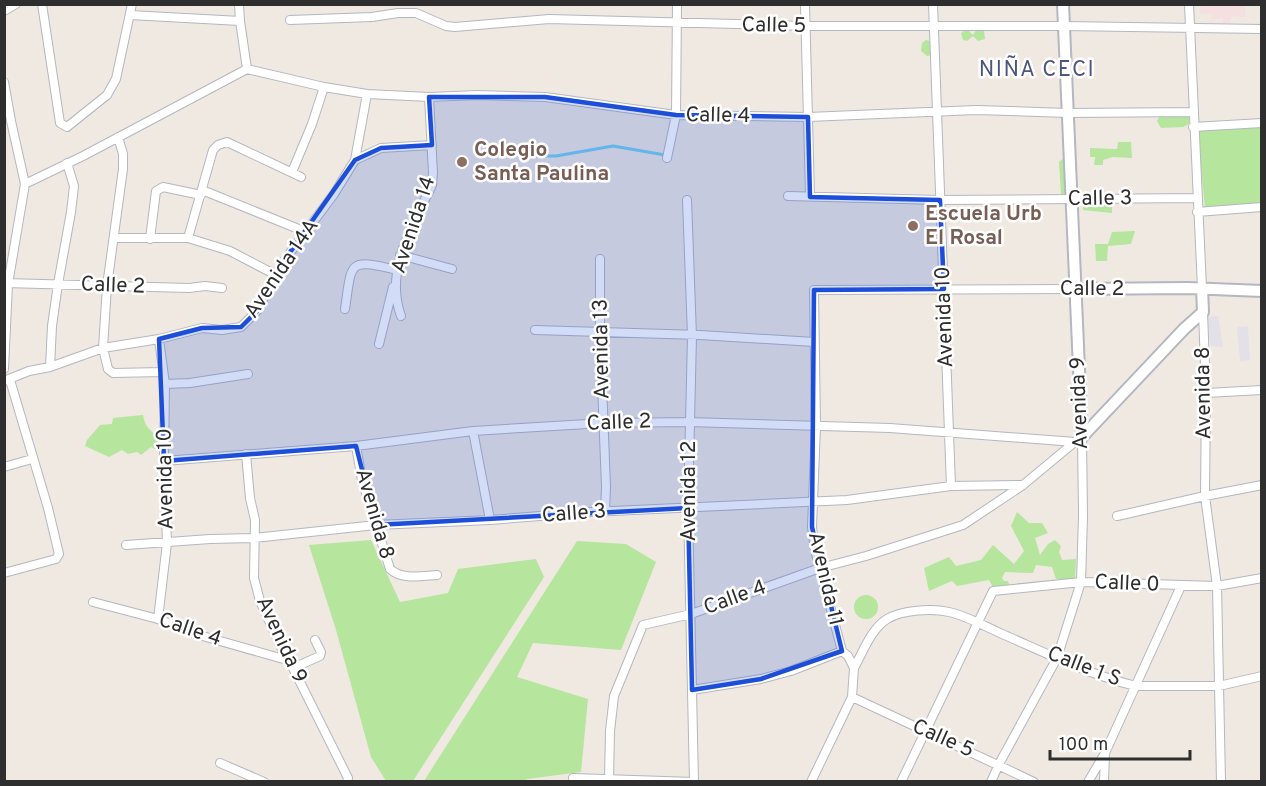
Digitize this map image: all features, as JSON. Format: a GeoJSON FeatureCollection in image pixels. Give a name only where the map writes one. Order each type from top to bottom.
{"type":"FeatureCollection","features":[{"type":"Feature","properties":{"kind":"street"},"geometry":{"type":"LineString","coordinates":[[4,11],[16,4]]}},
{"type":"Feature","properties":{"kind":"street"},"geometry":{"type":"LineString","coordinates":[[42,4],[60,123],[63,127],[68,127],[107,95],[116,79],[132,4]]}},
{"type":"Feature","properties":{"kind":"street"},"geometry":{"type":"LineString","coordinates":[[25,183],[247,69],[240,21],[240,4]]}},
{"type":"Feature","properties":{"kind":"street"},"geometry":{"type":"LineString","coordinates":[[667,158],[676,115],[677,4]]}},
{"type":"Feature","properties":{"kind":"street"},"geometry":{"type":"LineString","coordinates":[[805,4],[810,196]]}},
{"type":"Feature","properties":{"kind":"street","name":"Avenida 10"},"geometry":{"type":"LineString","coordinates":[[933,4],[951,486]]}},
{"type":"Feature","properties":{"kind":"street","name":"Avenida 9"},"geometry":{"type":"LineString","coordinates":[[991,782],[1057,658],[1081,582],[1083,516],[1078,439],[1075,289],[1063,4]]}},
{"type":"Feature","properties":{"kind":"street","name":"Avenida 8"},"geometry":{"type":"LineString","coordinates":[[1189,4],[1188,28],[1206,393],[1205,495],[1217,586],[1221,782]]}},
{"type":"Feature","properties":{"kind":"street","name":"Calle 5"},"geometry":{"type":"LineString","coordinates":[[290,20],[372,17],[416,12],[446,26],[455,27],[549,19],[806,26],[1262,29]]}},
{"type":"Feature","properties":{"kind":"street"},"geometry":{"type":"LineString","coordinates":[[130,15],[240,21]]}},
{"type":"Feature","properties":{"kind":"street","name":"Calle 4"},"geometry":{"type":"LineString","coordinates":[[247,69],[324,87],[367,94],[429,98],[478,95],[545,97],[676,115],[808,117],[976,110],[1068,113],[1192,112]]}},
{"type":"Feature","properties":{"kind":"street"},"geometry":{"type":"LineString","coordinates":[[4,82],[25,183],[6,283],[4,369]]}},
{"type":"Feature","properties":{"kind":"street"},"geometry":{"type":"LineString","coordinates":[[292,172],[312,124],[324,87]]}},
{"type":"Feature","properties":{"kind":"street"},"geometry":{"type":"LineString","coordinates":[[355,160],[367,94]]}},
{"type":"Feature","properties":{"kind":"street","name":"Avenida 14"},"geometry":{"type":"LineString","coordinates":[[401,316],[397,307],[395,279],[400,255],[432,185],[429,98]]}},
{"type":"Feature","properties":{"kind":"street"},"geometry":{"type":"LineString","coordinates":[[1193,127],[1262,123]]}},
{"type":"Feature","properties":{"kind":"street"},"geometry":{"type":"LineString","coordinates":[[118,137],[123,154],[123,169],[107,286],[103,348],[108,369],[113,373],[163,372]]}},
{"type":"Feature","properties":{"kind":"street"},"geometry":{"type":"LineString","coordinates":[[188,238],[213,150],[218,145],[227,142],[301,177]]}},
{"type":"Feature","properties":{"kind":"street"},"geometry":{"type":"LineString","coordinates":[[355,160],[381,148],[432,145]]}},
{"type":"Feature","properties":{"kind":"street","name":"Avenida 14A"},"geometry":{"type":"LineString","coordinates":[[7,381],[29,371],[50,367],[103,348],[159,339],[202,328],[222,330],[241,327],[257,311],[281,265],[334,194],[355,160]]}},
{"type":"Feature","properties":{"kind":"street"},"geometry":{"type":"LineString","coordinates":[[50,367],[52,326],[74,186],[67,163]]}},
{"type":"Feature","properties":{"kind":"street"},"geometry":{"type":"LineString","coordinates":[[150,239],[156,191],[163,187],[201,192],[306,232]]}},
{"type":"Feature","properties":{"kind":"street","name":"Calle 3"},"geometry":{"type":"LineString","coordinates":[[788,196],[940,200],[1196,198]]}},
{"type":"Feature","properties":{"kind":"street","name":"Avenida 12"},"geometry":{"type":"LineString","coordinates":[[687,200],[692,336],[688,508],[694,781]]}},
{"type":"Feature","properties":{"kind":"street"},"geometry":{"type":"LineString","coordinates":[[1197,212],[1262,207]]}},
{"type":"Feature","properties":{"kind":"street"},"geometry":{"type":"LineString","coordinates":[[114,238],[188,238],[230,251],[276,275]]}},
{"type":"Feature","properties":{"kind":"street"},"geometry":{"type":"LineString","coordinates":[[400,255],[452,268]]}},
{"type":"Feature","properties":{"kind":"street","name":"Avenida 13"},"geometry":{"type":"LineString","coordinates":[[600,259],[605,512]]}},
{"type":"Feature","properties":{"kind":"street"},"geometry":{"type":"LineString","coordinates":[[345,309],[350,276],[352,269],[357,265],[364,262],[397,270]]}},
{"type":"Feature","properties":{"kind":"street"},"geometry":{"type":"LineString","coordinates":[[379,344],[395,279]]}},
{"type":"Feature","properties":{"kind":"street","name":"Calle 2"},"geometry":{"type":"LineString","coordinates":[[6,283],[222,288]]}},
{"type":"Feature","properties":{"kind":"street","name":"Calle 2"},"geometry":{"type":"LineString","coordinates":[[814,290],[1202,288],[1262,291]]}},
{"type":"Feature","properties":{"kind":"street","name":"Avenida 11"},"geometry":{"type":"LineString","coordinates":[[814,290],[816,426],[812,527],[814,550],[842,651],[848,656],[854,668]]}},
{"type":"Feature","properties":{"kind":"street"},"geometry":{"type":"LineString","coordinates":[[1078,439],[1203,312]]}},
{"type":"Feature","properties":{"kind":"street"},"geometry":{"type":"LineString","coordinates":[[535,330],[814,342]]}},
{"type":"Feature","properties":{"kind":"street","name":"Avenida 10"},"geometry":{"type":"LineString","coordinates":[[158,619],[167,543],[164,461],[165,384],[159,339]]}},
{"type":"Feature","properties":{"kind":"street"},"geometry":{"type":"LineString","coordinates":[[165,384],[190,383],[248,374]]}},
{"type":"Feature","properties":{"kind":"street"},"geometry":{"type":"LineString","coordinates":[[4,573],[56,559],[59,554],[48,508],[7,381]]}},
{"type":"Feature","properties":{"kind":"street"},"geometry":{"type":"LineString","coordinates":[[1206,393],[1262,390]]}},
{"type":"Feature","properties":{"kind":"street","name":"Calle 2"},"geometry":{"type":"LineString","coordinates":[[164,461],[356,446],[473,431],[604,423],[689,422],[816,426],[1078,439]]}},
{"type":"Feature","properties":{"kind":"street"},"geometry":{"type":"LineString","coordinates":[[473,431],[490,520]]}},
{"type":"Feature","properties":{"kind":"street","name":"Calle 4"},"geometry":{"type":"LineString","coordinates":[[609,780],[610,731],[614,696],[643,625],[691,614],[820,568],[963,525],[1023,485],[1078,439]]}},
{"type":"Feature","properties":{"kind":"street","name":"Avenida 8"},"geometry":{"type":"LineString","coordinates":[[356,446],[362,480],[390,569],[403,576],[437,575]]}},
{"type":"Feature","properties":{"kind":"street","name":"Avenida 9"},"geometry":{"type":"LineString","coordinates":[[246,454],[250,498],[255,520],[254,578],[260,601],[287,660],[348,778],[347,782]]}},
{"type":"Feature","properties":{"kind":"street"},"geometry":{"type":"LineString","coordinates":[[4,467],[32,459]]}},
{"type":"Feature","properties":{"kind":"street","name":"Calle 3"},"geometry":{"type":"LineString","coordinates":[[126,546],[254,538],[376,525],[846,500],[951,486],[1023,485]]}},
{"type":"Feature","properties":{"kind":"street"},"geometry":{"type":"LineString","coordinates":[[1117,516],[1205,495],[1262,485]]}},
{"type":"Feature","properties":{"kind":"street","name":"Calle 0"},"geometry":{"type":"LineString","coordinates":[[978,623],[993,591],[1081,582],[1217,586],[1262,578]]}},
{"type":"Feature","properties":{"kind":"street"},"geometry":{"type":"LineString","coordinates":[[1088,782],[1105,753],[1181,586]]}},
{"type":"Feature","properties":{"kind":"street","name":"Calle 4"},"geometry":{"type":"LineString","coordinates":[[93,602],[158,619],[199,635],[287,660]]}},
{"type":"Feature","properties":{"kind":"street","name":"Calle 1 S"},"geometry":{"type":"LineString","coordinates":[[854,668],[876,628],[884,621],[894,615],[912,611],[948,611],[1057,658],[1136,686],[1219,686],[1262,676]]}},
{"type":"Feature","properties":{"kind":"street"},"geometry":{"type":"LineString","coordinates":[[901,782],[978,623]]}},
{"type":"Feature","properties":{"kind":"street"},"geometry":{"type":"LineString","coordinates":[[293,668],[320,656],[321,652],[315,640]]}},
{"type":"Feature","properties":{"kind":"street"},"geometry":{"type":"LineString","coordinates":[[692,690],[761,679],[791,671],[842,651]]}},
{"type":"Feature","properties":{"kind":"street"},"geometry":{"type":"LineString","coordinates":[[811,782],[852,697],[854,668]]}},
{"type":"Feature","properties":{"kind":"street","name":"Calle 5"},"geometry":{"type":"LineString","coordinates":[[852,697],[1034,782]]}},
{"type":"Feature","properties":{"kind":"street"},"geometry":{"type":"LineString","coordinates":[[1104,782],[1105,753]]}},
{"type":"Feature","properties":{"kind":"street"},"geometry":{"type":"LineString","coordinates":[[220,763],[264,782]]}},
{"type":"Feature","properties":{"kind":"street"},"geometry":{"type":"LineString","coordinates":[[573,778],[694,781]]}},
{"type":"Feature","properties":{"kind":"highlighted area"},"geometry":{"type":"Polygon","coordinates":[[[429,97],[545,97],[676,115],[808,117],[810,197],[940,200],[944,289],[814,290],[812,527],[842,651],[761,679],[692,690],[688,508],[376,525],[356,446],[164,461],[159,339],[202,328],[241,327],[257,311],[281,265],[355,160],[381,148],[432,145],[429,97]]]}},
{"type":"Feature","properties":{"kind":"shaded area"},"geometry":{"type":"Polygon","coordinates":[[[1201,5],[1243,5],[1245,17],[1230,17],[1230,23],[1223,23],[1223,18],[1211,19],[1212,14],[1200,13],[1201,5]]]}},
{"type":"Feature","properties":{"kind":"shaded area"},"geometry":{"type":"Polygon","coordinates":[[[1218,316],[1223,347],[1211,346],[1207,317],[1218,316]]]}},
{"type":"Feature","properties":{"kind":"shaded area"},"geometry":{"type":"Polygon","coordinates":[[[1248,326],[1250,360],[1240,361],[1237,327],[1248,326]]]}},
{"type":"Feature","properties":{"kind":"green space"},"geometry":{"type":"Polygon","coordinates":[[[967,29],[973,35],[976,30],[984,31],[985,39],[978,41],[973,36],[967,41],[963,40],[961,33],[967,29]]]}},
{"type":"Feature","properties":{"kind":"green space"},"geometry":{"type":"Polygon","coordinates":[[[926,40],[933,42],[932,55],[927,56],[921,51],[922,43],[926,40]]]}},
{"type":"Feature","properties":{"kind":"green space"},"geometry":{"type":"Polygon","coordinates":[[[1189,113],[1189,124],[1183,127],[1161,128],[1157,121],[1161,114],[1189,113]]]}},
{"type":"Feature","properties":{"kind":"green space"},"geometry":{"type":"Polygon","coordinates":[[[1261,126],[1261,204],[1205,208],[1197,129],[1261,126]]]}},
{"type":"Feature","properties":{"kind":"green space"},"geometry":{"type":"Polygon","coordinates":[[[1118,142],[1131,142],[1132,158],[1113,157],[1103,160],[1103,165],[1094,165],[1095,157],[1090,157],[1090,148],[1117,149],[1118,142]]]}},
{"type":"Feature","properties":{"kind":"green space"},"geometry":{"type":"Polygon","coordinates":[[[1064,158],[1065,194],[1061,194],[1059,162],[1064,158]]]}},
{"type":"Feature","properties":{"kind":"green space"},"geometry":{"type":"Polygon","coordinates":[[[1112,203],[1112,213],[1083,210],[1083,206],[1112,203]]]}},
{"type":"Feature","properties":{"kind":"green space"},"geometry":{"type":"Polygon","coordinates":[[[1135,231],[1131,244],[1108,246],[1107,261],[1096,261],[1095,244],[1108,244],[1112,232],[1135,231]]]}},
{"type":"Feature","properties":{"kind":"green space"},"geometry":{"type":"Polygon","coordinates":[[[143,415],[148,428],[160,437],[159,451],[151,447],[141,455],[137,452],[128,454],[122,450],[109,457],[85,446],[87,440],[100,425],[112,424],[113,418],[143,415]]]}},
{"type":"Feature","properties":{"kind":"green space"},"geometry":{"type":"Polygon","coordinates":[[[1017,512],[1029,523],[1042,523],[1048,533],[1035,538],[1040,555],[1048,544],[1055,540],[1061,546],[1059,552],[1062,560],[1076,559],[1075,579],[1056,579],[1052,567],[1036,565],[1033,573],[1005,572],[1002,578],[1008,581],[1010,587],[994,589],[989,580],[957,586],[952,581],[929,591],[924,568],[949,557],[956,566],[981,560],[993,545],[1014,564],[1024,551],[1011,526],[1017,512]]]}},
{"type":"Feature","properties":{"kind":"green space"},"geometry":{"type":"Polygon","coordinates":[[[371,540],[400,602],[448,593],[458,569],[536,559],[544,577],[413,781],[386,781],[371,757],[336,630],[309,545],[371,540]]]}},
{"type":"Feature","properties":{"kind":"green space"},"geometry":{"type":"Polygon","coordinates":[[[577,541],[626,544],[656,562],[621,650],[533,643],[517,677],[588,699],[581,772],[524,781],[424,781],[577,541]]]}},
{"type":"Feature","properties":{"kind":"green space"},"geometry":{"type":"Polygon","coordinates":[[[861,595],[871,595],[878,602],[878,612],[871,619],[861,619],[854,612],[854,602],[861,595]]]}},
{"type":"Feature","properties":{"kind":"waterway"},"geometry":{"type":"LineString","coordinates":[[527,156],[556,156],[613,146],[665,155]]}},
{"type":"Feature","properties":{"kind":"place","name":"Colegio Santa Paulina"},"geometry":{"type":"Point","coordinates":[462,162]}},
{"type":"Feature","properties":{"kind":"place","name":"Escuela Urb El Rosal"},"geometry":{"type":"Point","coordinates":[913,226]}},
{"type":"Feature","properties":{"kind":"district","name":"NIÑA CECI"},"geometry":{"type":"Point","coordinates":[1037,70]}}]}
